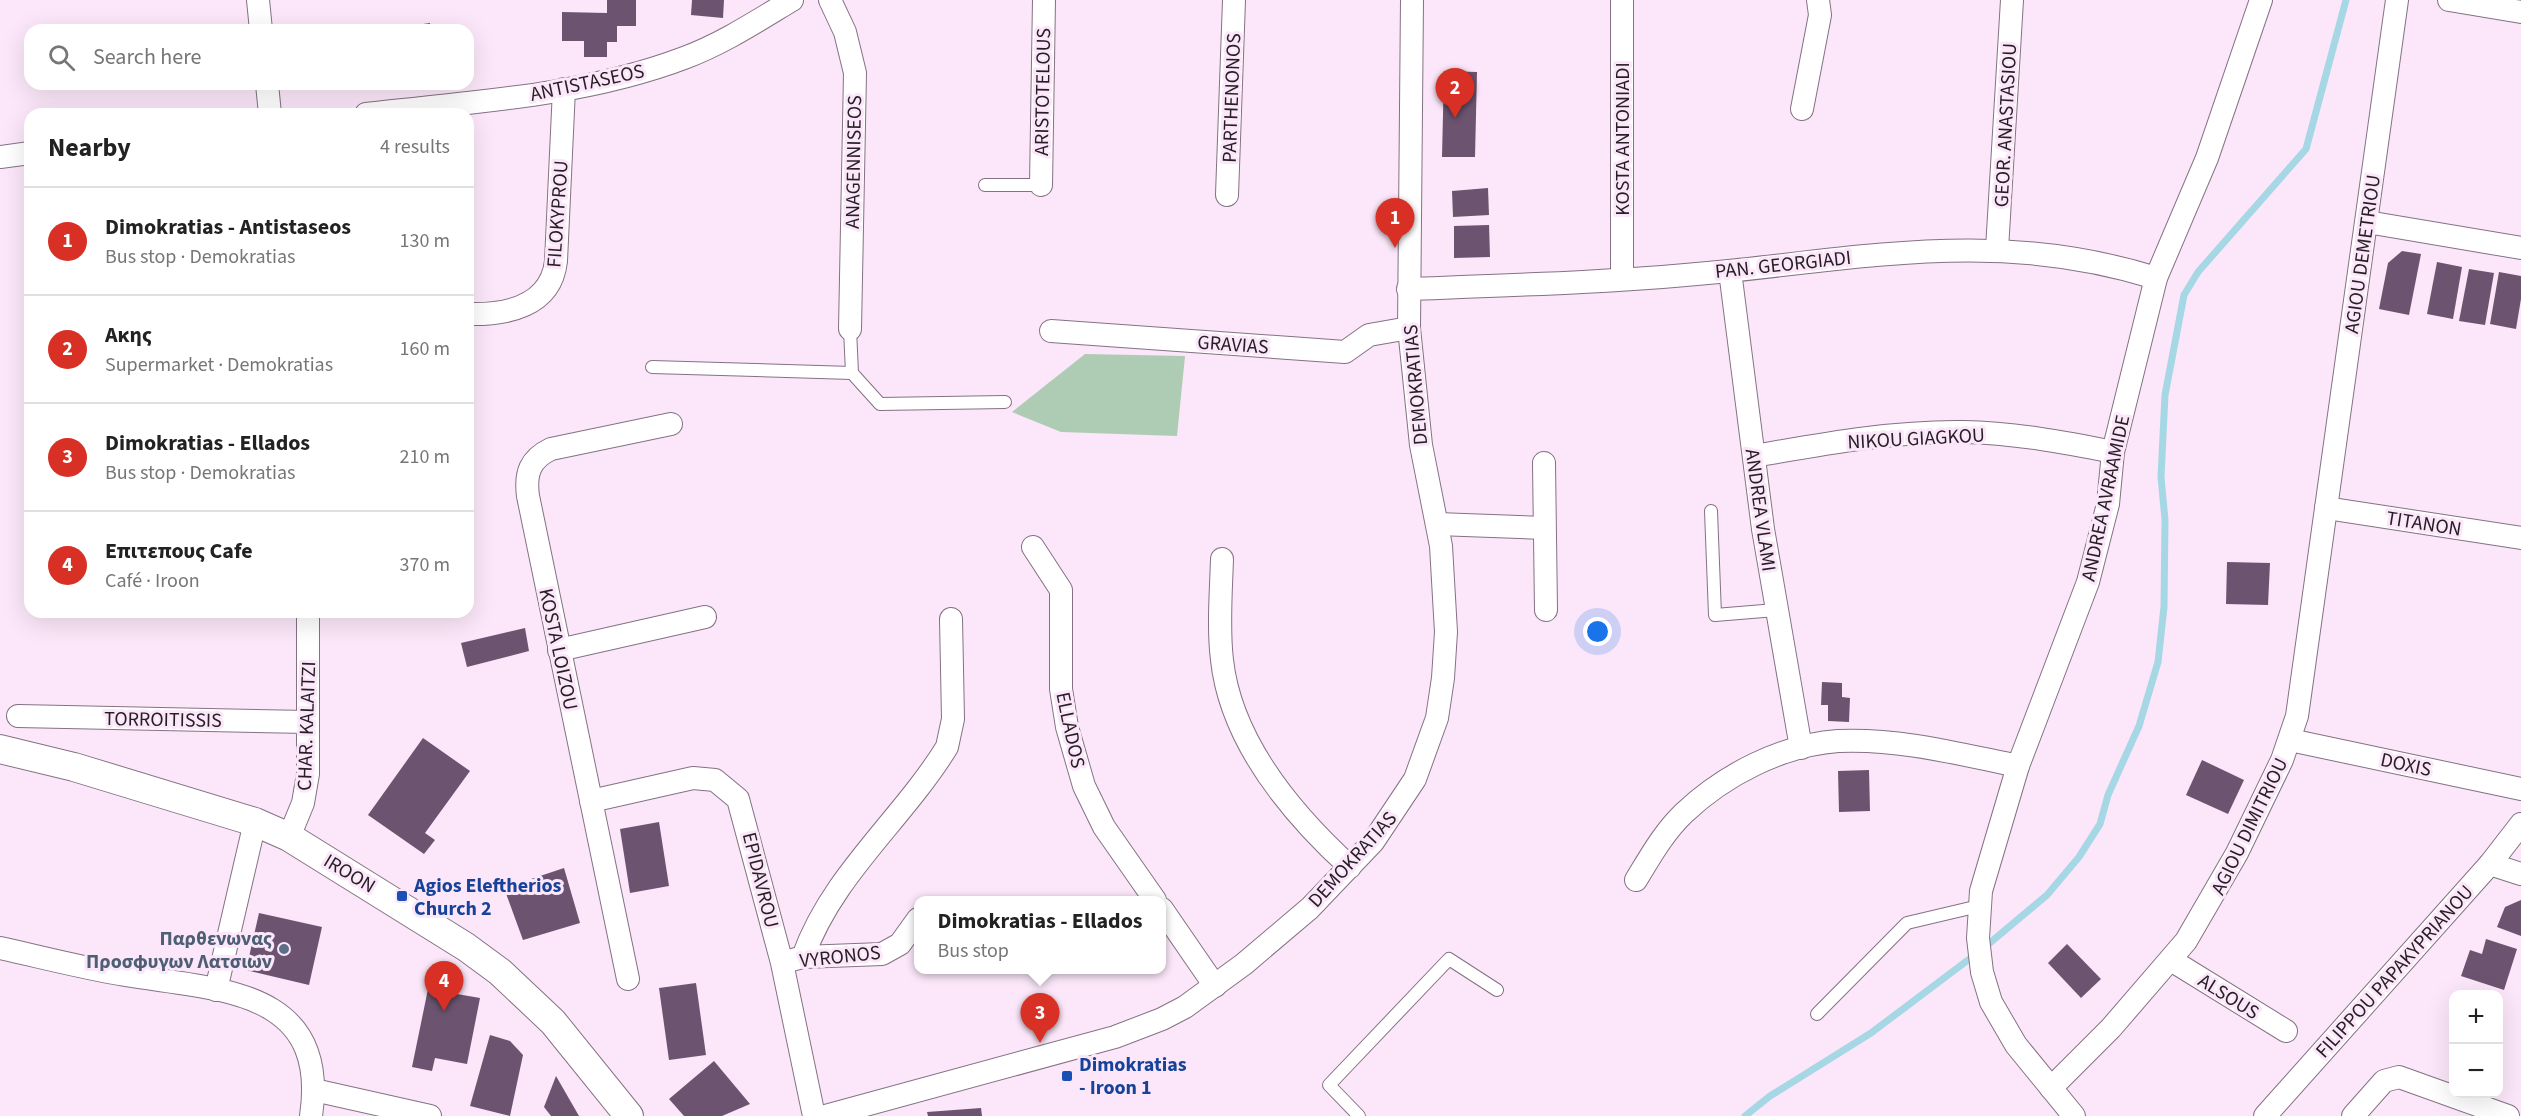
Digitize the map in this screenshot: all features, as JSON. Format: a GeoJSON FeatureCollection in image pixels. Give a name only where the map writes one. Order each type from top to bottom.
{"type":"FeatureCollection","features":[{"type":"Feature","properties":{"kind":"street"},"geometry":{"type":"LineString","coordinates":[[258,0],[260,24]]}},
{"type":"Feature","properties":{"kind":"street","name":"ANTISTASEOS"},"geometry":{"type":"LineString","coordinates":[[414,108],[564,89],[629,75],[685,58],[733,35],[792,0]]}},
{"type":"Feature","properties":{"kind":"street","name":"ANAGENNISEOS"},"geometry":{"type":"LineString","coordinates":[[830,0],[841,21],[855,73],[850,329]]}},
{"type":"Feature","properties":{"kind":"street","name":"ARISTOTELOUS"},"geometry":{"type":"LineString","coordinates":[[1041,185],[1044,0]]}},
{"type":"Feature","properties":{"kind":"street","name":"PARTHENONOS"},"geometry":{"type":"LineString","coordinates":[[1227,195],[1234,0]]}},
{"type":"Feature","properties":{"kind":"street","name":"DEMOKRATIAS"},"geometry":{"type":"LineString","coordinates":[[825,1116],[1125,1034],[1162,1019],[1215,986],[1277,938],[1350,867],[1385,826],[1415,779],[1437,718],[1443,678],[1446,632],[1444,568],[1420,446],[1409,328],[1412,0]]}},
{"type":"Feature","properties":{"kind":"street","name":"KOSTA ANTONIADI"},"geometry":{"type":"LineString","coordinates":[[1622,0],[1622,279]]}},
{"type":"Feature","properties":{"kind":"street"},"geometry":{"type":"LineString","coordinates":[[1802,108],[1820,15],[1818,0]]}},
{"type":"Feature","properties":{"kind":"street","name":"GEOR. ANASTASIOU"},"geometry":{"type":"LineString","coordinates":[[1997,249],[2012,0]]}},
{"type":"Feature","properties":{"kind":"street","name":"ANDREA AVRAAMIDE"},"geometry":{"type":"LineString","coordinates":[[2074,1116],[2007,1030],[1991,1002],[1982,972],[1977,938],[1978,906],[1992,847],[2018,766],[2088,582],[2108,504],[2113,452],[2156,278],[2207,158],[2261,0]]}},
{"type":"Feature","properties":{"kind":"street","name":"AGIOU DEMETRIOU"},"geometry":{"type":"LineString","coordinates":[[2326,508],[2397,0]]}},
{"type":"Feature","properties":{"kind":"street"},"geometry":{"type":"LineString","coordinates":[[2449,0],[2521,12]]}},
{"type":"Feature","properties":{"kind":"street","name":"FILOKYPROU"},"geometry":{"type":"LineString","coordinates":[[474,314],[499,314],[518,309],[534,300],[552,279],[556,261],[564,89]]}},
{"type":"Feature","properties":{"kind":"street"},"geometry":{"type":"LineString","coordinates":[[268,90],[269,108]]}},
{"type":"Feature","properties":{"kind":"street"},"geometry":{"type":"LineString","coordinates":[[0,157],[24,154]]}},
{"type":"Feature","properties":{"kind":"street"},"geometry":{"type":"LineString","coordinates":[[2367,222],[2521,248]]}},
{"type":"Feature","properties":{"kind":"street","name":"PAN. GEORGIADI"},"geometry":{"type":"LineString","coordinates":[[1408,289],[1622,279],[1730,271],[1897,252],[1997,249],[2095,262],[2156,278]]}},
{"type":"Feature","properties":{"kind":"street","name":"ANDREA VLAMI"},"geometry":{"type":"LineString","coordinates":[[1730,271],[1776,610],[1801,748]]}},
{"type":"Feature","properties":{"kind":"street","name":"GRAVIAS"},"geometry":{"type":"LineString","coordinates":[[1051,331],[1345,352],[1369,335],[1409,328]]}},
{"type":"Feature","properties":{"kind":"street","name":"KOSTA LOIZOU"},"geometry":{"type":"LineString","coordinates":[[628,979],[559,650],[528,496],[527,478],[531,465],[539,456],[559,447],[672,424]]}},
{"type":"Feature","properties":{"kind":"street","name":"NIKOU GIAGKOU"},"geometry":{"type":"LineString","coordinates":[[1754,456],[1879,437],[1963,432],[2013,435],[2113,452]]}},
{"type":"Feature","properties":{"kind":"street"},"geometry":{"type":"LineString","coordinates":[[1544,463],[1546,610]]}},
{"type":"Feature","properties":{"kind":"street","name":"TITANON"},"geometry":{"type":"LineString","coordinates":[[2326,508],[2521,538]]}},
{"type":"Feature","properties":{"kind":"street","name":"AGIOU DIMITRIOU"},"geometry":{"type":"LineString","coordinates":[[2051,1088],[2110,1028],[2171,960],[2220,886],[2290,740],[2297,716],[2310,604],[2326,508]]}},
{"type":"Feature","properties":{"kind":"street"},"geometry":{"type":"LineString","coordinates":[[1437,524],[1544,528]]}},
{"type":"Feature","properties":{"kind":"street","name":"ELLADOS"},"geometry":{"type":"LineString","coordinates":[[1033,547],[1061,590],[1061,689],[1067,727],[1083,786],[1104,827],[1152,896]]}},
{"type":"Feature","properties":{"kind":"street"},"geometry":{"type":"LineString","coordinates":[[1222,559],[1221,643],[1229,694],[1249,740],[1275,787],[1317,836],[1350,867]]}},
{"type":"Feature","properties":{"kind":"street"},"geometry":{"type":"LineString","coordinates":[[559,650],[705,616]]}},
{"type":"Feature","properties":{"kind":"street","name":"CHAR. KALAITZI"},"geometry":{"type":"LineString","coordinates":[[290,837],[306,790],[308,618]]}},
{"type":"Feature","properties":{"kind":"street"},"geometry":{"type":"LineString","coordinates":[[792,960],[834,894],[947,747],[953,719],[951,619]]}},
{"type":"Feature","properties":{"kind":"street","name":"TORROITISSIS"},"geometry":{"type":"LineString","coordinates":[[18,716],[308,722]]}},
{"type":"Feature","properties":{"kind":"street","name":"DOXIS"},"geometry":{"type":"LineString","coordinates":[[2290,740],[2521,789]]}},
{"type":"Feature","properties":{"kind":"street"},"geometry":{"type":"LineString","coordinates":[[1636,879],[1671,827],[1697,802],[1745,770],[1801,748],[1839,741],[1884,742],[1946,751],[2018,766]]}},
{"type":"Feature","properties":{"kind":"street","name":"IROON"},"geometry":{"type":"LineString","coordinates":[[0,749],[74,767],[255,822],[290,837],[456,940],[500,972],[553,1022],[629,1116]]}},
{"type":"Feature","properties":{"kind":"street","name":"EPIDAVROU"},"geometry":{"type":"LineString","coordinates":[[591,801],[686,778],[708,778],[728,788],[738,799],[792,960],[814,1116]]}},
{"type":"Feature","properties":{"kind":"street"},"geometry":{"type":"LineString","coordinates":[[216,990],[255,822]]}},
{"type":"Feature","properties":{"kind":"street","name":"FILIPPOU PAPAKYPRIANOU"},"geometry":{"type":"LineString","coordinates":[[2265,1116],[2490,864],[2521,824]]}},
{"type":"Feature","properties":{"kind":"street"},"geometry":{"type":"LineString","coordinates":[[2490,864],[2521,874]]}},
{"type":"Feature","properties":{"kind":"street"},"geometry":{"type":"LineString","coordinates":[[1166,916],[1215,986]]}},
{"type":"Feature","properties":{"kind":"street","name":"VYRONOS"},"geometry":{"type":"LineString","coordinates":[[792,960],[882,954],[900,944],[914,925]]}},
{"type":"Feature","properties":{"kind":"street"},"geometry":{"type":"LineString","coordinates":[[0,948],[106,972],[254,998],[286,1020],[308,1053],[314,1090],[311,1116]]}},
{"type":"Feature","properties":{"kind":"street","name":"ALSOUS"},"geometry":{"type":"LineString","coordinates":[[2171,960],[2286,1032]]}},
{"type":"Feature","properties":{"kind":"street"},"geometry":{"type":"LineString","coordinates":[[2353,1116],[2384,1081],[2399,1077],[2508,1116]]}},
{"type":"Feature","properties":{"kind":"street"},"geometry":{"type":"LineString","coordinates":[[314,1090],[430,1116]]}},
{"type":"Feature","properties":{"kind":"lane"},"geometry":{"type":"LineString","coordinates":[[985,185],[1041,185]]}},
{"type":"Feature","properties":{"kind":"lane"},"geometry":{"type":"LineString","coordinates":[[850,329],[852,373],[880,404],[1005,402]]}},
{"type":"Feature","properties":{"kind":"lane"},"geometry":{"type":"LineString","coordinates":[[652,367],[852,373]]}},
{"type":"Feature","properties":{"kind":"lane"},"geometry":{"type":"LineString","coordinates":[[1711,511],[1715,615],[1776,610]]}},
{"type":"Feature","properties":{"kind":"lane"},"geometry":{"type":"LineString","coordinates":[[1817,1014],[1907,923],[1978,906]]}},
{"type":"Feature","properties":{"kind":"lane"},"geometry":{"type":"LineString","coordinates":[[1359,1116],[1329,1084],[1449,958],[1497,990]]}},
{"type":"Feature","properties":{"kind":"green space"},"geometry":{"type":"Polygon","coordinates":[[[1085,354],[1185,356],[1177,436],[1061,432],[1012,412],[1085,354]]]}},
{"type":"Feature","properties":{"kind":"building"},"geometry":{"type":"Polygon","coordinates":[[[607,0],[636,0],[636,26],[617,26],[617,42],[607,42],[607,57],[584,57],[584,41],[562,41],[562,12],[607,13],[607,0]]]}},
{"type":"Feature","properties":{"kind":"building"},"geometry":{"type":"Polygon","coordinates":[[[692,0],[724,0],[723,18],[691,15],[692,0]]]}},
{"type":"Feature","properties":{"kind":"building"},"geometry":{"type":"Polygon","coordinates":[[[1444,71],[1477,72],[1475,157],[1442,157],[1444,71]]]}},
{"type":"Feature","properties":{"kind":"building"},"geometry":{"type":"Polygon","coordinates":[[[1488,188],[1489,215],[1453,217],[1452,191],[1488,188]]]}},
{"type":"Feature","properties":{"kind":"building"},"geometry":{"type":"Polygon","coordinates":[[[1489,225],[1490,257],[1454,258],[1454,226],[1489,225]]]}},
{"type":"Feature","properties":{"kind":"building"},"geometry":{"type":"Polygon","coordinates":[[[2402,251],[2421,254],[2409,315],[2379,309],[2388,263],[2402,251]]]}},
{"type":"Feature","properties":{"kind":"building"},"geometry":{"type":"Polygon","coordinates":[[[2437,262],[2462,267],[2453,319],[2427,314],[2437,262]]]}},
{"type":"Feature","properties":{"kind":"building"},"geometry":{"type":"Polygon","coordinates":[[[2469,269],[2494,273],[2485,325],[2459,321],[2469,269]]]}},
{"type":"Feature","properties":{"kind":"building"},"geometry":{"type":"Polygon","coordinates":[[[2499,272],[2521,276],[2521,299],[2516,329],[2490,324],[2499,272]]]}},
{"type":"Feature","properties":{"kind":"building"},"geometry":{"type":"Polygon","coordinates":[[[2227,562],[2270,563],[2268,605],[2226,604],[2227,562]]]}},
{"type":"Feature","properties":{"kind":"building"},"geometry":{"type":"Polygon","coordinates":[[[525,628],[529,651],[467,667],[461,643],[525,628]]]}},
{"type":"Feature","properties":{"kind":"building"},"geometry":{"type":"Polygon","coordinates":[[[1822,682],[1842,683],[1842,697],[1850,698],[1849,722],[1828,721],[1828,705],[1821,705],[1822,682]]]}},
{"type":"Feature","properties":{"kind":"building"},"geometry":{"type":"Polygon","coordinates":[[[423,738],[470,771],[425,833],[435,840],[424,854],[368,815],[423,738]]]}},
{"type":"Feature","properties":{"kind":"building"},"geometry":{"type":"Polygon","coordinates":[[[2202,760],[2244,780],[2228,814],[2186,795],[2202,760]]]}},
{"type":"Feature","properties":{"kind":"building"},"geometry":{"type":"Polygon","coordinates":[[[1869,770],[1870,811],[1839,812],[1838,771],[1869,770]]]}},
{"type":"Feature","properties":{"kind":"building"},"geometry":{"type":"Polygon","coordinates":[[[659,822],[669,886],[630,893],[620,829],[659,822]]]}},
{"type":"Feature","properties":{"kind":"building"},"geometry":{"type":"Polygon","coordinates":[[[564,868],[580,923],[523,940],[504,888],[564,868]]]}},
{"type":"Feature","properties":{"kind":"building"},"geometry":{"type":"Polygon","coordinates":[[[2521,900],[2521,936],[2497,927],[2505,907],[2521,900]]]}},
{"type":"Feature","properties":{"kind":"building","name":"Παρθενωνας Προσφυγων Λατσιων"},"geometry":{"type":"Polygon","coordinates":[[[259,913],[322,927],[309,985],[246,970],[259,913]]]}},
{"type":"Feature","properties":{"kind":"building"},"geometry":{"type":"Polygon","coordinates":[[[2486,939],[2517,949],[2504,990],[2461,976],[2470,950],[2482,954],[2486,939]]]}},
{"type":"Feature","properties":{"kind":"building"},"geometry":{"type":"Polygon","coordinates":[[[2067,944],[2101,979],[2081,998],[2048,963],[2067,944]]]}},
{"type":"Feature","properties":{"kind":"building"},"geometry":{"type":"Polygon","coordinates":[[[696,983],[706,1055],[669,1060],[659,988],[696,983]]]}},
{"type":"Feature","properties":{"kind":"building"},"geometry":{"type":"Polygon","coordinates":[[[428,989],[480,998],[467,1064],[435,1058],[432,1071],[412,1067],[428,989]]]}},
{"type":"Feature","properties":{"kind":"building"},"geometry":{"type":"Polygon","coordinates":[[[490,1035],[510,1041],[523,1055],[510,1116],[470,1106],[490,1035]]]}},
{"type":"Feature","properties":{"kind":"building"},"geometry":{"type":"Polygon","coordinates":[[[714,1061],[750,1104],[722,1116],[684,1116],[669,1099],[714,1061]]]}},
{"type":"Feature","properties":{"kind":"building"},"geometry":{"type":"Polygon","coordinates":[[[556,1076],[579,1116],[551,1116],[544,1107],[556,1076]]]}},
{"type":"Feature","properties":{"kind":"building"},"geometry":{"type":"Polygon","coordinates":[[[981,1108],[982,1116],[928,1116],[927,1112],[981,1108]]]}},
{"type":"Feature","properties":{"kind":"waterway"},"geometry":{"type":"LineString","coordinates":[[1985,947],[2047,895],[2079,857],[2100,824],[2108,795],[2139,726],[2158,662],[2164,607],[2165,520],[2161,477],[2165,395],[2184,295],[2198,272],[2306,149],[2346,0]]}},
{"type":"Feature","properties":{"kind":"waterway"},"geometry":{"type":"LineString","coordinates":[[1745,1116],[1770,1096],[1871,1033],[1976,954]]}},
{"type":"Feature","properties":{"kind":"place","name":"Ακης"},"geometry":{"type":"Point","coordinates":[1455,118]}},
{"type":"Feature","properties":{"kind":"place","name":"Dimokratias - Antistaseos"},"geometry":{"type":"Point","coordinates":[1395,248]}},
{"type":"Feature","properties":{"kind":"place","name":"Agios Eleftherios Church 2"},"geometry":{"type":"Point","coordinates":[402,896]}},
{"type":"Feature","properties":{"kind":"place","name":"Παρθενωνας Προσφυγων Λατσιων"},"geometry":{"type":"Point","coordinates":[284,949]}},
{"type":"Feature","properties":{"kind":"place","name":"Επιτεπους Cafe"},"geometry":{"type":"Point","coordinates":[444,1011]}},
{"type":"Feature","properties":{"kind":"place","name":"Dimokratias - Ellados"},"geometry":{"type":"Point","coordinates":[1040,1043]}},
{"type":"Feature","properties":{"kind":"place","name":"Dimokratias - Iroon 1"},"geometry":{"type":"Point","coordinates":[1067,1076]}}]}
